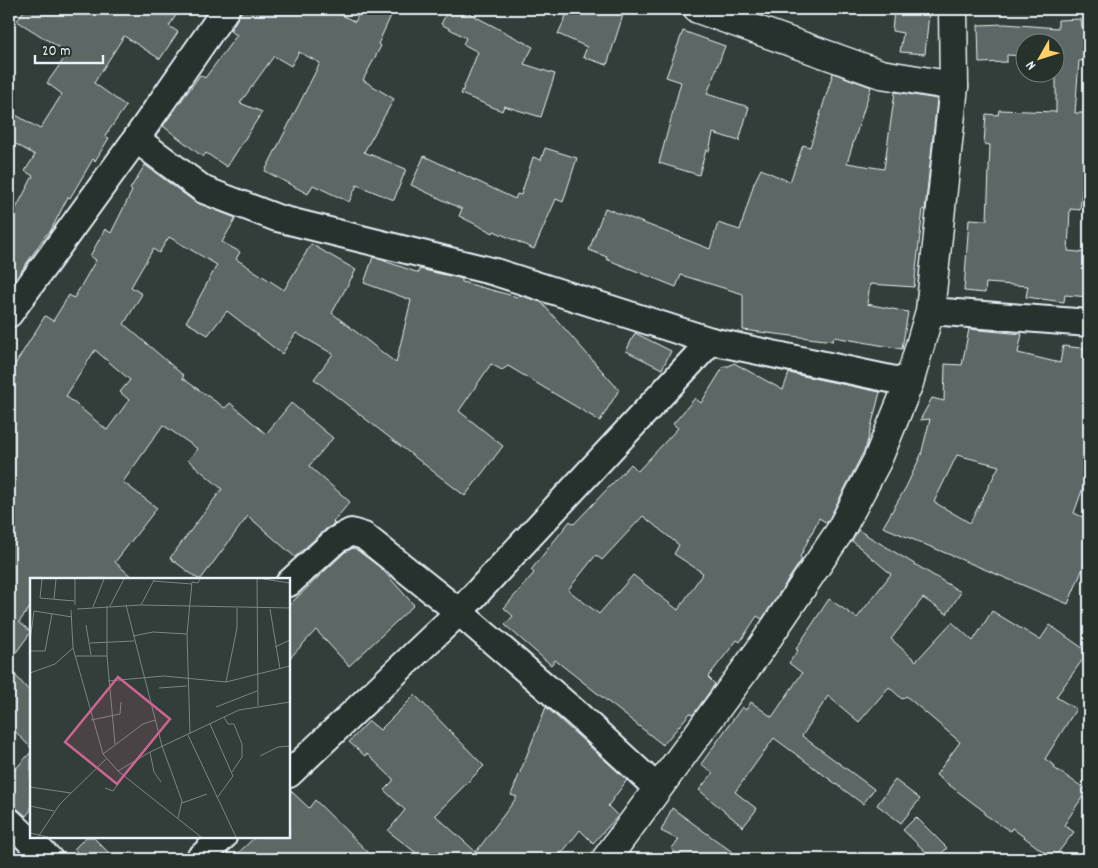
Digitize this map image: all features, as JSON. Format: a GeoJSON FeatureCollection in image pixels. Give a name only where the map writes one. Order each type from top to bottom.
{"type":"FeatureCollection","features":[{"type":"Feature","properties":{"kind":"street"},"geometry":{"type":"LineString","coordinates":[[9,314],[136,139],[226,9]]}},
{"type":"Feature","properties":{"kind":"street"},"geometry":{"type":"LineString","coordinates":[[698,9],[881,74],[954,86]]}},
{"type":"Feature","properties":{"kind":"street"},"geometry":{"type":"LineString","coordinates":[[606,859],[759,651],[840,531],[877,461],[909,383],[930,311],[954,86],[953,9]]}},
{"type":"Feature","properties":{"kind":"street"},"geometry":{"type":"LineString","coordinates":[[136,139],[204,190],[277,218],[495,272],[711,341],[909,383]]}},
{"type":"Feature","properties":{"kind":"street"},"geometry":{"type":"LineString","coordinates":[[930,311],[1089,323]]}},
{"type":"Feature","properties":{"kind":"street"},"geometry":{"type":"LineString","coordinates":[[290,773],[459,612],[711,341]]}},
{"type":"Feature","properties":{"kind":"street"},"geometry":{"type":"LineString","coordinates":[[290,582],[336,540],[351,532],[364,536],[459,612],[577,714],[658,788]]}},
{"type":"Feature","properties":{"kind":"street"},"geometry":{"type":"LineString","coordinates":[[9,821],[49,859]]}},
{"type":"Feature","properties":{"kind":"street"},"geometry":{"type":"LineString","coordinates":[[199,859],[222,838]]}},
{"type":"Feature","properties":{"kind":"building"},"geometry":{"type":"Polygon","coordinates":[[[25,9],[180,9],[169,26],[178,32],[160,59],[124,36],[94,83],[126,106],[105,136],[109,138],[95,161],[93,159],[70,198],[68,197],[50,232],[9,289],[9,222],[33,176],[25,171],[35,155],[9,140],[9,111],[40,129],[62,94],[47,83],[68,53],[17,21],[25,9]]]}},
{"type":"Feature","properties":{"kind":"building"},"geometry":{"type":"Polygon","coordinates":[[[243,9],[331,9],[355,22],[361,9],[394,9],[378,44],[381,46],[363,80],[394,99],[364,152],[406,169],[394,200],[357,185],[349,202],[313,185],[308,194],[265,171],[320,63],[299,52],[291,66],[274,56],[240,103],[262,112],[227,167],[206,153],[203,157],[163,126],[200,75],[205,78],[237,35],[230,31],[243,9]]]}},
{"type":"Feature","properties":{"kind":"building"},"geometry":{"type":"Polygon","coordinates":[[[449,9],[461,9],[533,47],[524,64],[555,74],[541,117],[504,106],[502,111],[461,94],[478,52],[463,44],[466,38],[441,24],[449,9]]]}},
{"type":"Feature","properties":{"kind":"building"},"geometry":{"type":"Polygon","coordinates":[[[569,9],[615,9],[624,12],[607,65],[583,57],[587,47],[558,34],[569,9]]]}},
{"type":"Feature","properties":{"kind":"building"},"geometry":{"type":"Polygon","coordinates":[[[894,10],[929,13],[925,54],[900,52],[903,33],[892,31],[894,10]]]}},
{"type":"Feature","properties":{"kind":"building"},"geometry":{"type":"Polygon","coordinates":[[[1081,19],[1082,27],[1089,27],[1089,60],[1079,61],[1075,113],[1089,113],[1089,153],[1086,153],[1080,210],[1070,209],[1068,251],[1089,253],[1089,297],[1065,295],[1064,302],[1026,297],[1028,286],[986,283],[985,293],[964,291],[969,219],[987,220],[990,145],[984,144],[986,114],[998,115],[999,110],[1056,112],[1056,82],[1066,82],[1066,32],[1016,32],[1016,55],[1007,55],[1007,62],[979,63],[978,25],[1005,24],[1058,28],[1058,20],[1081,19]]]}},
{"type":"Feature","properties":{"kind":"building"},"geometry":{"type":"Polygon","coordinates":[[[683,31],[725,46],[707,94],[749,107],[739,141],[713,133],[709,151],[706,150],[699,175],[659,163],[681,82],[666,77],[683,31]]]}},
{"type":"Feature","properties":{"kind":"building"},"geometry":{"type":"Polygon","coordinates":[[[833,73],[871,87],[847,163],[884,169],[895,92],[937,99],[925,210],[923,209],[914,287],[870,284],[867,304],[908,312],[902,349],[834,337],[833,341],[743,330],[743,294],[681,275],[676,287],[606,259],[607,257],[589,250],[605,208],[710,249],[718,223],[740,230],[754,183],[761,169],[790,182],[803,145],[810,147],[833,73]]]}},
{"type":"Feature","properties":{"kind":"building"},"geometry":{"type":"Polygon","coordinates":[[[545,148],[577,158],[563,202],[556,199],[534,249],[494,231],[493,233],[459,216],[462,209],[411,185],[424,156],[515,199],[517,194],[521,195],[533,157],[541,160],[545,148]]]}},
{"type":"Feature","properties":{"kind":"building"},"geometry":{"type":"Polygon","coordinates":[[[145,165],[195,202],[236,218],[222,242],[240,252],[236,259],[284,290],[311,244],[356,270],[332,313],[396,363],[411,300],[364,283],[373,257],[419,273],[419,269],[459,278],[462,279],[462,282],[541,302],[619,390],[600,421],[508,366],[502,370],[491,364],[459,411],[503,446],[465,496],[314,379],[333,354],[296,333],[282,354],[227,311],[208,335],[186,322],[217,265],[169,237],[159,253],[153,249],[131,287],[142,294],[124,324],[184,376],[182,378],[225,408],[230,403],[266,434],[291,403],[333,438],[309,466],[350,502],[333,522],[335,524],[326,529],[295,557],[248,516],[202,578],[197,578],[170,558],[222,489],[188,460],[198,449],[163,425],[123,482],[157,508],[115,562],[133,578],[30,578],[30,607],[19,622],[30,631],[30,633],[9,662],[9,374],[45,316],[53,321],[69,295],[74,298],[96,260],[90,256],[105,229],[111,233],[132,191],[130,189],[145,165]],[[95,350],[66,396],[107,430],[129,400],[120,392],[130,380],[95,350]]]}},
{"type":"Feature","properties":{"kind":"building"},"geometry":{"type":"Polygon","coordinates":[[[969,329],[1022,334],[1018,353],[1060,363],[1063,346],[1089,349],[1089,471],[1074,513],[1089,520],[1089,554],[1068,604],[883,527],[906,487],[921,455],[930,419],[920,420],[932,398],[944,401],[945,364],[962,365],[969,329]],[[957,455],[934,502],[970,523],[999,466],[957,455]]]}},
{"type":"Feature","properties":{"kind":"building"},"geometry":{"type":"Polygon","coordinates":[[[635,333],[671,351],[662,369],[626,351],[635,333]]]}},
{"type":"Feature","properties":{"kind":"building"},"geometry":{"type":"Polygon","coordinates":[[[734,363],[783,390],[789,373],[880,392],[866,447],[827,523],[819,518],[800,557],[802,559],[762,619],[757,616],[740,642],[737,640],[708,677],[715,684],[693,715],[690,713],[663,745],[555,660],[551,665],[505,625],[513,616],[504,608],[534,573],[531,570],[570,521],[574,524],[631,464],[638,471],[678,428],[673,424],[695,398],[701,403],[724,366],[734,363]],[[643,516],[602,560],[596,555],[568,590],[599,614],[633,575],[678,610],[703,573],[674,554],[679,545],[643,516]]]}},
{"type":"Feature","properties":{"kind":"building"},"geometry":{"type":"Polygon","coordinates":[[[858,530],[961,592],[947,614],[923,598],[891,639],[916,661],[952,622],[973,641],[992,611],[1040,640],[1050,625],[1088,652],[1056,697],[1076,709],[1045,759],[1055,766],[1054,768],[1087,790],[1064,825],[1074,832],[1053,859],[1012,828],[1010,831],[984,814],[985,812],[936,775],[960,742],[906,696],[902,699],[889,687],[859,722],[828,696],[802,736],[874,789],[863,804],[774,738],[735,792],[757,809],[743,827],[699,790],[713,773],[701,764],[742,707],[746,710],[751,702],[772,717],[802,673],[789,663],[829,599],[857,618],[891,574],[852,541],[858,530]]]}},
{"type":"Feature","properties":{"kind":"building"},"geometry":{"type":"Polygon","coordinates":[[[353,548],[381,568],[414,605],[349,666],[316,630],[290,658],[290,604],[345,552],[353,548]]]}},
{"type":"Feature","properties":{"kind":"building"},"geometry":{"type":"Polygon","coordinates":[[[9,668],[30,692],[30,747],[9,725],[9,668]]]}},
{"type":"Feature","properties":{"kind":"building"},"geometry":{"type":"Polygon","coordinates":[[[415,695],[484,766],[435,815],[476,852],[517,797],[511,795],[546,707],[627,780],[608,806],[618,816],[593,843],[580,830],[557,859],[424,859],[388,831],[405,810],[384,790],[393,779],[367,754],[365,756],[349,742],[369,721],[380,730],[415,695]]]}},
{"type":"Feature","properties":{"kind":"building"},"geometry":{"type":"Polygon","coordinates":[[[30,753],[30,811],[26,816],[19,810],[9,806],[9,801],[16,793],[9,786],[9,776],[30,753]]]}},
{"type":"Feature","properties":{"kind":"building"},"geometry":{"type":"Polygon","coordinates":[[[895,780],[920,799],[901,823],[877,805],[895,780]]]}},
{"type":"Feature","properties":{"kind":"building"},"geometry":{"type":"Polygon","coordinates":[[[290,790],[309,808],[315,800],[375,859],[232,859],[254,838],[290,838],[290,790]]]}},
{"type":"Feature","properties":{"kind":"building"},"geometry":{"type":"Polygon","coordinates":[[[672,808],[742,859],[682,859],[671,849],[679,840],[661,831],[672,808]]]}},
{"type":"Feature","properties":{"kind":"building"},"geometry":{"type":"Polygon","coordinates":[[[916,817],[947,848],[936,859],[933,859],[903,830],[916,817]]]}},
{"type":"Feature","properties":{"kind":"building"},"geometry":{"type":"Polygon","coordinates":[[[85,838],[94,838],[115,859],[84,859],[74,849],[85,838]]]}}]}
